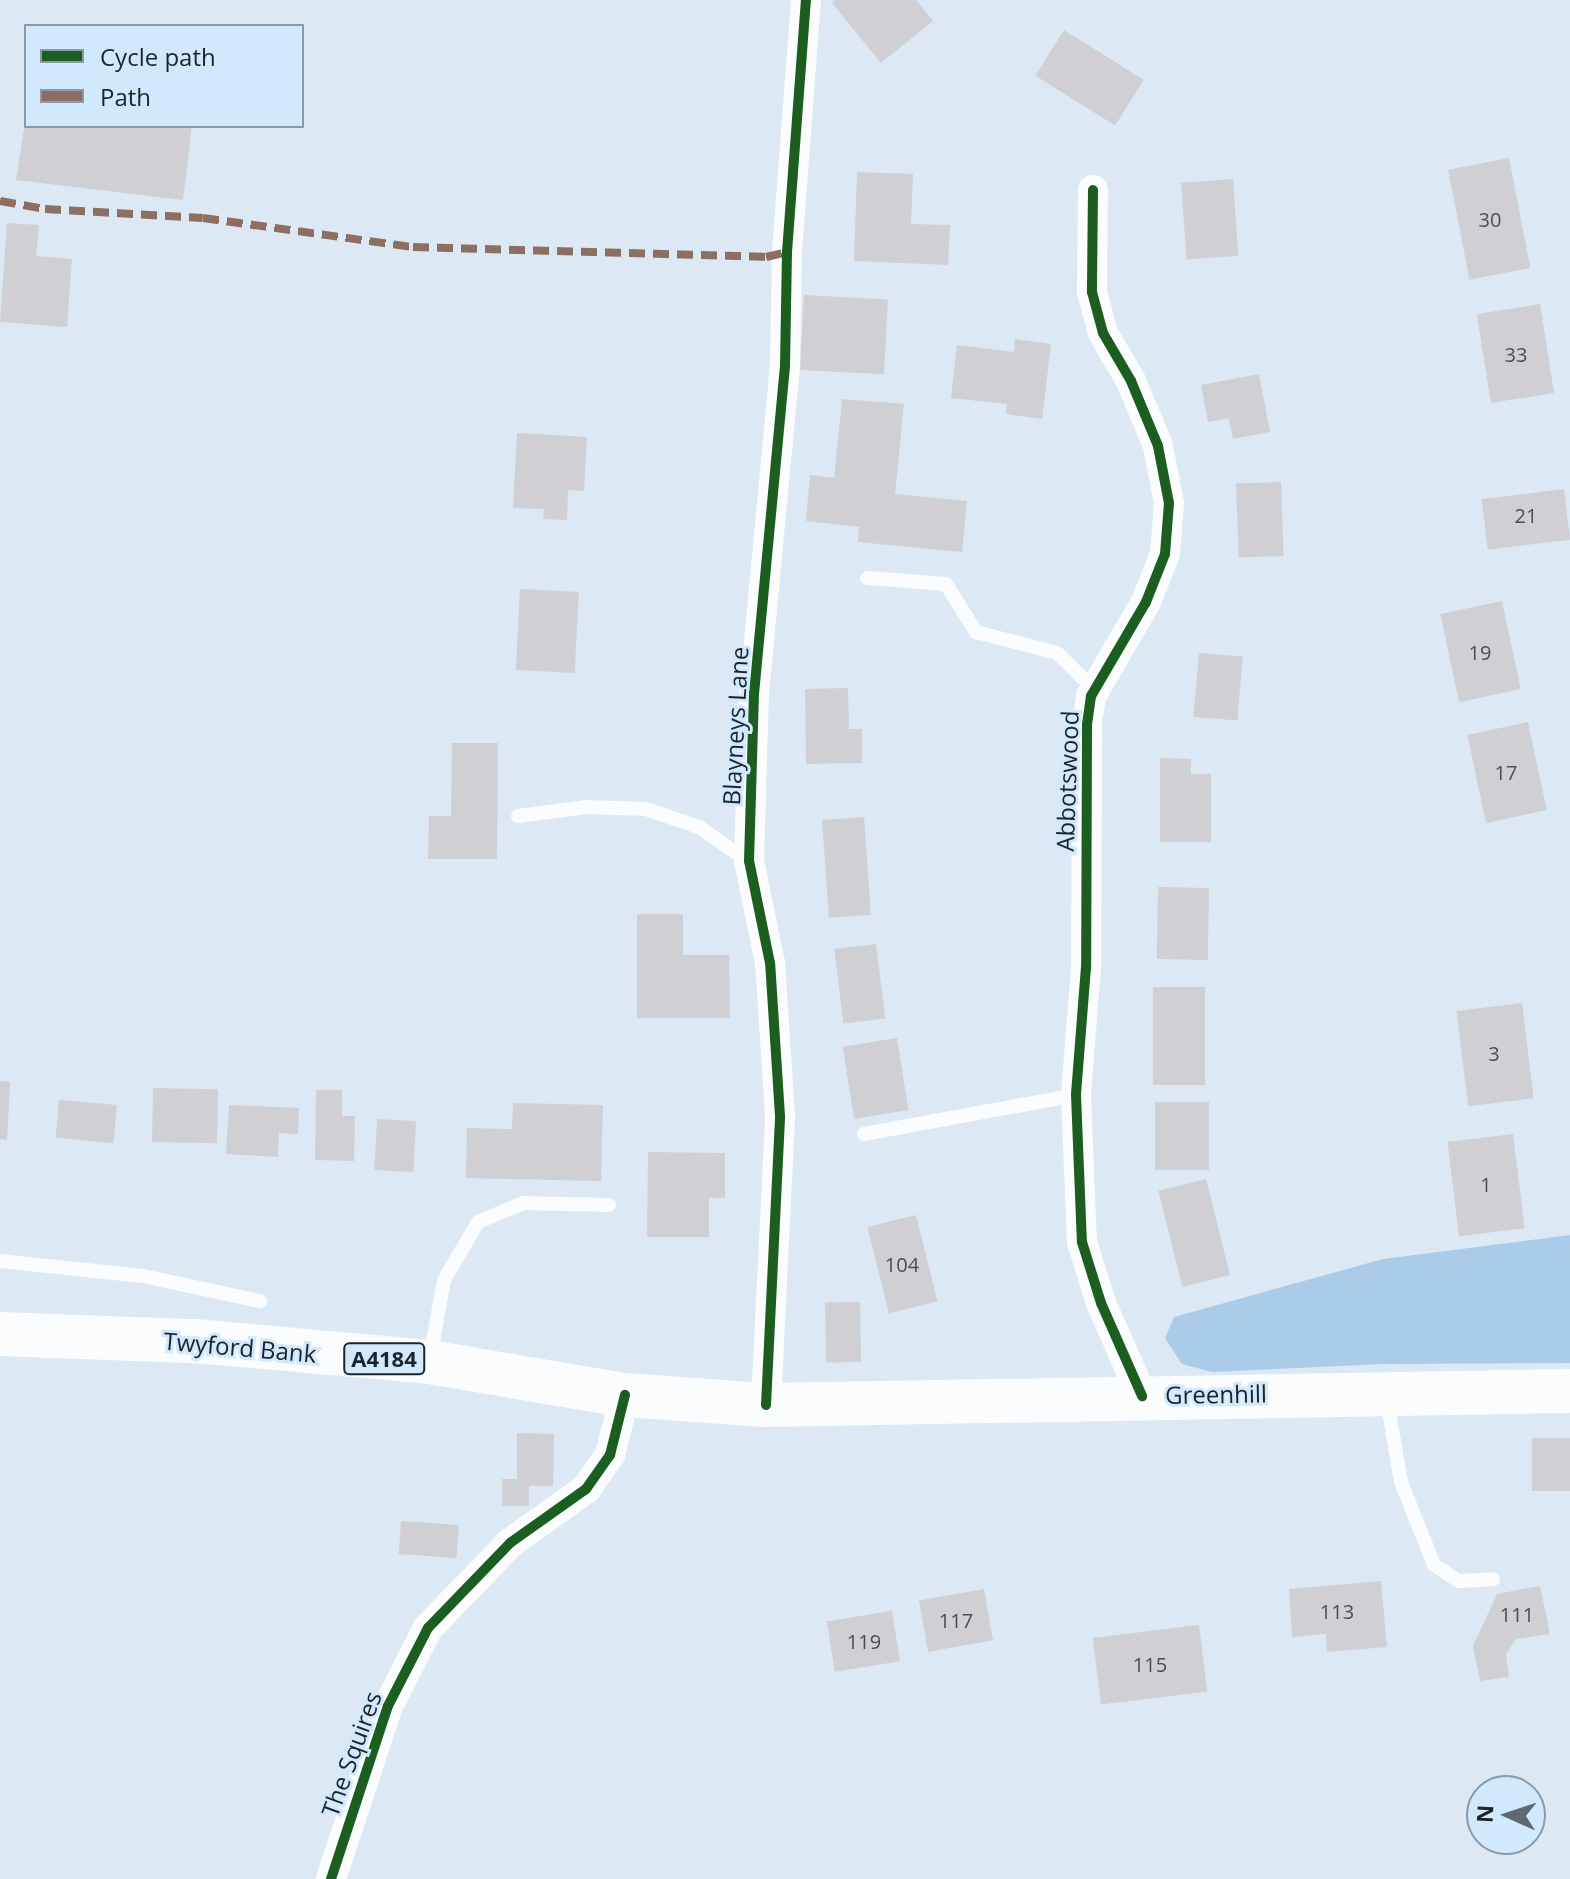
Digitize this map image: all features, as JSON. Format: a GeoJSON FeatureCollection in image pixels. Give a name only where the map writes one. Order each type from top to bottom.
{"type":"FeatureCollection","features":[{"type":"Feature","properties":{"kind":"main road","name":"Twyford Bank"},"geometry":{"type":"LineString","coordinates":[[0,1334],[195,1341],[429,1362],[625,1395],[766,1405]]}},
{"type":"Feature","properties":{"kind":"main road","name":"Greenhill"},"geometry":{"type":"LineString","coordinates":[[766,1405],[1386,1391],[1570,1391]]}},
{"type":"Feature","properties":{"kind":"street","name":"Blayneys Lane"},"geometry":{"type":"LineString","coordinates":[[766,1405],[780,1116],[770,963],[749,861],[754,694],[785,366],[787,252],[806,0]]}},
{"type":"Feature","properties":{"kind":"street","name":"Abbotswood"},"geometry":{"type":"LineString","coordinates":[[1093,190],[1092,292],[1103,333],[1131,381],[1158,446],[1169,503],[1165,554],[1095,690],[1087,725],[1086,967],[1076,1095],[1082,1242],[1101,1303],[1142,1396]]}},
{"type":"Feature","properties":{"kind":"street","name":"The Squires"},"geometry":{"type":"LineString","coordinates":[[331,1879],[388,1706],[428,1628],[510,1543],[586,1489],[610,1455],[625,1395]]}},
{"type":"Feature","properties":{"kind":"lane"},"geometry":{"type":"LineString","coordinates":[[867,578],[946,584],[976,632],[1057,653],[1095,690]]}},
{"type":"Feature","properties":{"kind":"lane"},"geometry":{"type":"LineString","coordinates":[[518,816],[586,807],[646,809],[699,827],[749,861]]}},
{"type":"Feature","properties":{"kind":"lane"},"geometry":{"type":"LineString","coordinates":[[864,1134],[1076,1095]]}},
{"type":"Feature","properties":{"kind":"lane"},"geometry":{"type":"LineString","coordinates":[[429,1362],[444,1280],[478,1222],[523,1203],[609,1205]]}},
{"type":"Feature","properties":{"kind":"lane"},"geometry":{"type":"LineString","coordinates":[[0,1261],[143,1276],[260,1301]]}},
{"type":"Feature","properties":{"kind":"lane"},"geometry":{"type":"LineString","coordinates":[[1386,1391],[1401,1482],[1434,1565],[1459,1581],[1493,1579]]}},
{"type":"Feature","properties":{"kind":"shaded area"},"geometry":{"type":"Polygon","coordinates":[[[1570,1235],[1570,1363],[1382,1364],[1212,1372],[1182,1364],[1165,1338],[1174,1317],[1383,1259],[1570,1235]]]}},
{"type":"Feature","properties":{"kind":"building"},"geometry":{"type":"Polygon","coordinates":[[[836,0],[916,0],[933,21],[881,63],[832,3],[836,0]]]}},
{"type":"Feature","properties":{"kind":"building"},"geometry":{"type":"Polygon","coordinates":[[[1064,30],[1144,80],[1115,126],[1035,76],[1064,30]]]}},
{"type":"Feature","properties":{"kind":"building"},"geometry":{"type":"Polygon","coordinates":[[[24,128],[192,128],[183,200],[16,180],[24,128]]]}},
{"type":"Feature","properties":{"kind":"building"},"geometry":{"type":"Polygon","coordinates":[[[1509,158],[1530,268],[1470,280],[1448,170],[1509,158]]]}},
{"type":"Feature","properties":{"kind":"building"},"geometry":{"type":"Polygon","coordinates":[[[857,172],[913,174],[911,224],[950,225],[948,265],[854,261],[857,172]]]}},
{"type":"Feature","properties":{"kind":"building"},"geometry":{"type":"Polygon","coordinates":[[[1233,179],[1238,256],[1186,259],[1181,183],[1233,179]]]}},
{"type":"Feature","properties":{"kind":"building"},"geometry":{"type":"Polygon","coordinates":[[[7,223],[39,225],[36,256],[72,259],[67,327],[0,322],[7,223]]]}},
{"type":"Feature","properties":{"kind":"building"},"geometry":{"type":"Polygon","coordinates":[[[804,295],[888,299],[884,374],[800,370],[804,295]]]}},
{"type":"Feature","properties":{"kind":"building"},"geometry":{"type":"Polygon","coordinates":[[[1540,304],[1554,393],[1491,403],[1477,314],[1540,304]]]}},
{"type":"Feature","properties":{"kind":"building"},"geometry":{"type":"Polygon","coordinates":[[[1015,339],[1051,344],[1042,419],[1006,414],[1007,404],[951,398],[957,345],[1014,352],[1015,339]]]}},
{"type":"Feature","properties":{"kind":"building"},"geometry":{"type":"Polygon","coordinates":[[[1259,374],[1270,432],[1233,439],[1229,418],[1208,422],[1201,385],[1259,374]]]}},
{"type":"Feature","properties":{"kind":"building"},"geometry":{"type":"Polygon","coordinates":[[[842,399],[904,404],[895,494],[967,501],[962,552],[858,542],[859,527],[806,521],[810,475],[834,478],[842,399]]]}},
{"type":"Feature","properties":{"kind":"building"},"geometry":{"type":"Polygon","coordinates":[[[517,433],[587,437],[584,491],[568,490],[567,520],[543,519],[544,509],[513,508],[517,433]]]}},
{"type":"Feature","properties":{"kind":"building"},"geometry":{"type":"Polygon","coordinates":[[[1281,482],[1284,556],[1239,558],[1236,484],[1281,482]]]}},
{"type":"Feature","properties":{"kind":"building"},"geometry":{"type":"Polygon","coordinates":[[[1564,489],[1570,540],[1488,550],[1482,499],[1564,489]]]}},
{"type":"Feature","properties":{"kind":"building"},"geometry":{"type":"Polygon","coordinates":[[[520,589],[579,592],[575,673],[516,670],[520,589]]]}},
{"type":"Feature","properties":{"kind":"building"},"geometry":{"type":"Polygon","coordinates":[[[1502,601],[1521,689],[1459,702],[1440,614],[1502,601]]]}},
{"type":"Feature","properties":{"kind":"building"},"geometry":{"type":"Polygon","coordinates":[[[1199,653],[1243,657],[1237,721],[1193,717],[1199,653]]]}},
{"type":"Feature","properties":{"kind":"building"},"geometry":{"type":"Polygon","coordinates":[[[848,688],[849,729],[862,729],[862,763],[806,764],[805,689],[848,688]]]}},
{"type":"Feature","properties":{"kind":"building"},"geometry":{"type":"Polygon","coordinates":[[[1528,722],[1547,810],[1486,823],[1467,735],[1528,722]]]}},
{"type":"Feature","properties":{"kind":"building"},"geometry":{"type":"Polygon","coordinates":[[[452,743],[498,743],[497,859],[428,859],[429,816],[451,816],[452,743]]]}},
{"type":"Feature","properties":{"kind":"building"},"geometry":{"type":"Polygon","coordinates":[[[1160,758],[1191,759],[1191,774],[1211,774],[1211,842],[1160,842],[1160,758]]]}},
{"type":"Feature","properties":{"kind":"building"},"geometry":{"type":"Polygon","coordinates":[[[864,817],[871,915],[829,918],[822,820],[864,817]]]}},
{"type":"Feature","properties":{"kind":"building"},"geometry":{"type":"Polygon","coordinates":[[[1158,887],[1209,888],[1208,960],[1157,959],[1158,887]]]}},
{"type":"Feature","properties":{"kind":"building"},"geometry":{"type":"Polygon","coordinates":[[[637,914],[683,914],[683,955],[729,955],[730,1018],[637,1018],[637,914]]]}},
{"type":"Feature","properties":{"kind":"building"},"geometry":{"type":"Polygon","coordinates":[[[876,944],[885,1018],[843,1024],[834,949],[876,944]]]}},
{"type":"Feature","properties":{"kind":"building"},"geometry":{"type":"Polygon","coordinates":[[[1153,987],[1205,987],[1205,1085],[1153,1085],[1153,987]]]}},
{"type":"Feature","properties":{"kind":"building"},"geometry":{"type":"Polygon","coordinates":[[[1522,1003],[1534,1098],[1468,1106],[1456,1011],[1522,1003]]]}},
{"type":"Feature","properties":{"kind":"building"},"geometry":{"type":"Polygon","coordinates":[[[897,1038],[908,1110],[854,1119],[843,1047],[897,1038]]]}},
{"type":"Feature","properties":{"kind":"building"},"geometry":{"type":"Polygon","coordinates":[[[0,1081],[10,1082],[7,1140],[0,1139],[0,1081]]]}},
{"type":"Feature","properties":{"kind":"building"},"geometry":{"type":"Polygon","coordinates":[[[153,1088],[218,1089],[217,1143],[152,1142],[153,1088]]]}},
{"type":"Feature","properties":{"kind":"building"},"geometry":{"type":"Polygon","coordinates":[[[316,1090],[342,1090],[342,1116],[355,1116],[354,1161],[315,1160],[316,1090]]]}},
{"type":"Feature","properties":{"kind":"building"},"geometry":{"type":"Polygon","coordinates":[[[59,1100],[117,1105],[113,1143],[56,1138],[59,1100]]]}},
{"type":"Feature","properties":{"kind":"building"},"geometry":{"type":"Polygon","coordinates":[[[1155,1102],[1209,1102],[1209,1170],[1155,1170],[1155,1102]]]}},
{"type":"Feature","properties":{"kind":"building"},"geometry":{"type":"Polygon","coordinates":[[[513,1103],[603,1105],[601,1181],[466,1178],[467,1128],[512,1129],[513,1103]]]}},
{"type":"Feature","properties":{"kind":"building"},"geometry":{"type":"Polygon","coordinates":[[[229,1105],[299,1108],[298,1134],[279,1133],[278,1157],[226,1154],[229,1105]]]}},
{"type":"Feature","properties":{"kind":"building"},"geometry":{"type":"Polygon","coordinates":[[[377,1119],[416,1121],[413,1172],[374,1170],[377,1119]]]}},
{"type":"Feature","properties":{"kind":"building"},"geometry":{"type":"Polygon","coordinates":[[[1513,1134],[1525,1228],[1459,1236],[1447,1142],[1513,1134]]]}},
{"type":"Feature","properties":{"kind":"building"},"geometry":{"type":"Polygon","coordinates":[[[648,1152],[725,1153],[725,1198],[709,1198],[709,1237],[647,1237],[648,1152]]]}},
{"type":"Feature","properties":{"kind":"building"},"geometry":{"type":"Polygon","coordinates":[[[1206,1179],[1230,1275],[1182,1287],[1158,1191],[1206,1179]]]}},
{"type":"Feature","properties":{"kind":"building"},"geometry":{"type":"Polygon","coordinates":[[[916,1215],[938,1301],[889,1313],[867,1227],[916,1215]]]}},
{"type":"Feature","properties":{"kind":"building"},"geometry":{"type":"Polygon","coordinates":[[[860,1302],[861,1362],[826,1363],[825,1303],[860,1302]]]}},
{"type":"Feature","properties":{"kind":"building"},"geometry":{"type":"Polygon","coordinates":[[[517,1433],[554,1434],[553,1486],[529,1486],[529,1506],[502,1506],[502,1479],[517,1479],[517,1433]]]}},
{"type":"Feature","properties":{"kind":"building"},"geometry":{"type":"Polygon","coordinates":[[[1532,1438],[1570,1438],[1570,1491],[1532,1491],[1532,1438]]]}},
{"type":"Feature","properties":{"kind":"building"},"geometry":{"type":"Polygon","coordinates":[[[401,1521],[459,1525],[457,1558],[399,1554],[401,1521]]]}},
{"type":"Feature","properties":{"kind":"building"},"geometry":{"type":"Polygon","coordinates":[[[1381,1581],[1387,1647],[1327,1652],[1326,1634],[1292,1637],[1289,1589],[1381,1581]]]}},
{"type":"Feature","properties":{"kind":"building"},"geometry":{"type":"Polygon","coordinates":[[[1540,1586],[1550,1634],[1516,1639],[1506,1654],[1509,1677],[1480,1681],[1473,1646],[1497,1594],[1540,1586]]]}},
{"type":"Feature","properties":{"kind":"building"},"geometry":{"type":"Polygon","coordinates":[[[984,1589],[993,1640],[928,1652],[919,1600],[984,1589]]]}},
{"type":"Feature","properties":{"kind":"building"},"geometry":{"type":"Polygon","coordinates":[[[892,1611],[900,1661],[835,1672],[827,1621],[892,1611]]]}},
{"type":"Feature","properties":{"kind":"building"},"geometry":{"type":"Polygon","coordinates":[[[1199,1625],[1207,1692],[1101,1705],[1093,1638],[1199,1625]]]}},
{"type":"Feature","properties":{"kind":"marked path"},"geometry":{"type":"LineString","coordinates":[[0,201],[45,209],[203,218],[413,247],[766,257],[787,252]]}},
{"type":"Feature","properties":{"kind":"cycle path"},"geometry":{"type":"LineString","coordinates":[[766,1405],[780,1116],[770,963],[749,861],[754,694],[785,366],[787,252],[806,0]]}},
{"type":"Feature","properties":{"kind":"cycle path"},"geometry":{"type":"LineString","coordinates":[[1093,190],[1092,292],[1103,333],[1131,381],[1158,446],[1169,503],[1165,554],[1146,602],[1091,696],[1087,725],[1086,967],[1076,1095],[1082,1242],[1101,1303],[1142,1396]]}},
{"type":"Feature","properties":{"kind":"cycle path"},"geometry":{"type":"LineString","coordinates":[[331,1879],[388,1706],[428,1628],[510,1543],[586,1489],[610,1455],[625,1395]]}}]}
